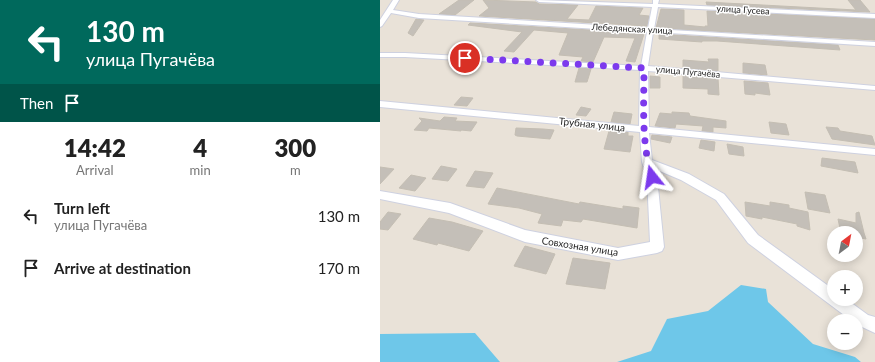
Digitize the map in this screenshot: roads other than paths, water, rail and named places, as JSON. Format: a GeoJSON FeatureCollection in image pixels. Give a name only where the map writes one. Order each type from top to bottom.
{"type":"FeatureCollection","features":[{"type":"Feature","properties":{"kind":"street"},"geometry":{"type":"LineString","coordinates":[[380,25],[396,0]]}},
{"type":"Feature","properties":{"kind":"street","name":"улица Гусева"},"geometry":{"type":"LineString","coordinates":[[539,0],[656,3],[875,16]]}},
{"type":"Feature","properties":{"kind":"street"},"geometry":{"type":"LineString","coordinates":[[656,3],[644,68],[644,129],[647,162],[686,177],[720,197],[753,240],[827,294]]}},
{"type":"Feature","properties":{"kind":"street","name":"Лебедянская улица"},"geometry":{"type":"LineString","coordinates":[[390,11],[419,16],[875,44]]}},
{"type":"Feature","properties":{"kind":"street","name":"улица Пугачёва"},"geometry":{"type":"LineString","coordinates":[[380,54],[644,68],[875,88]]}},
{"type":"Feature","properties":{"kind":"street","name":"Трубная улица"},"geometry":{"type":"LineString","coordinates":[[380,104],[875,152]]}},
{"type":"Feature","properties":{"kind":"street","name":"Совхозная улица"},"geometry":{"type":"LineString","coordinates":[[380,195],[450,208],[525,236],[618,254],[658,247],[652,177],[647,162]]}},
{"type":"Feature","properties":{"kind":"street"},"geometry":{"type":"LineString","coordinates":[[844,306],[863,320],[875,325]]}},
{"type":"Feature","properties":{"kind":"water"},"geometry":{"type":"Polygon","coordinates":[[[741,285],[766,289],[768,302],[813,344],[827,348],[827,350],[832,350],[855,357],[861,362],[617,362],[651,351],[667,319],[708,311],[741,285]]]}},
{"type":"Feature","properties":{"kind":"water"},"geometry":{"type":"Polygon","coordinates":[[[475,333],[500,362],[380,362],[380,334],[475,333]]]}}]}
